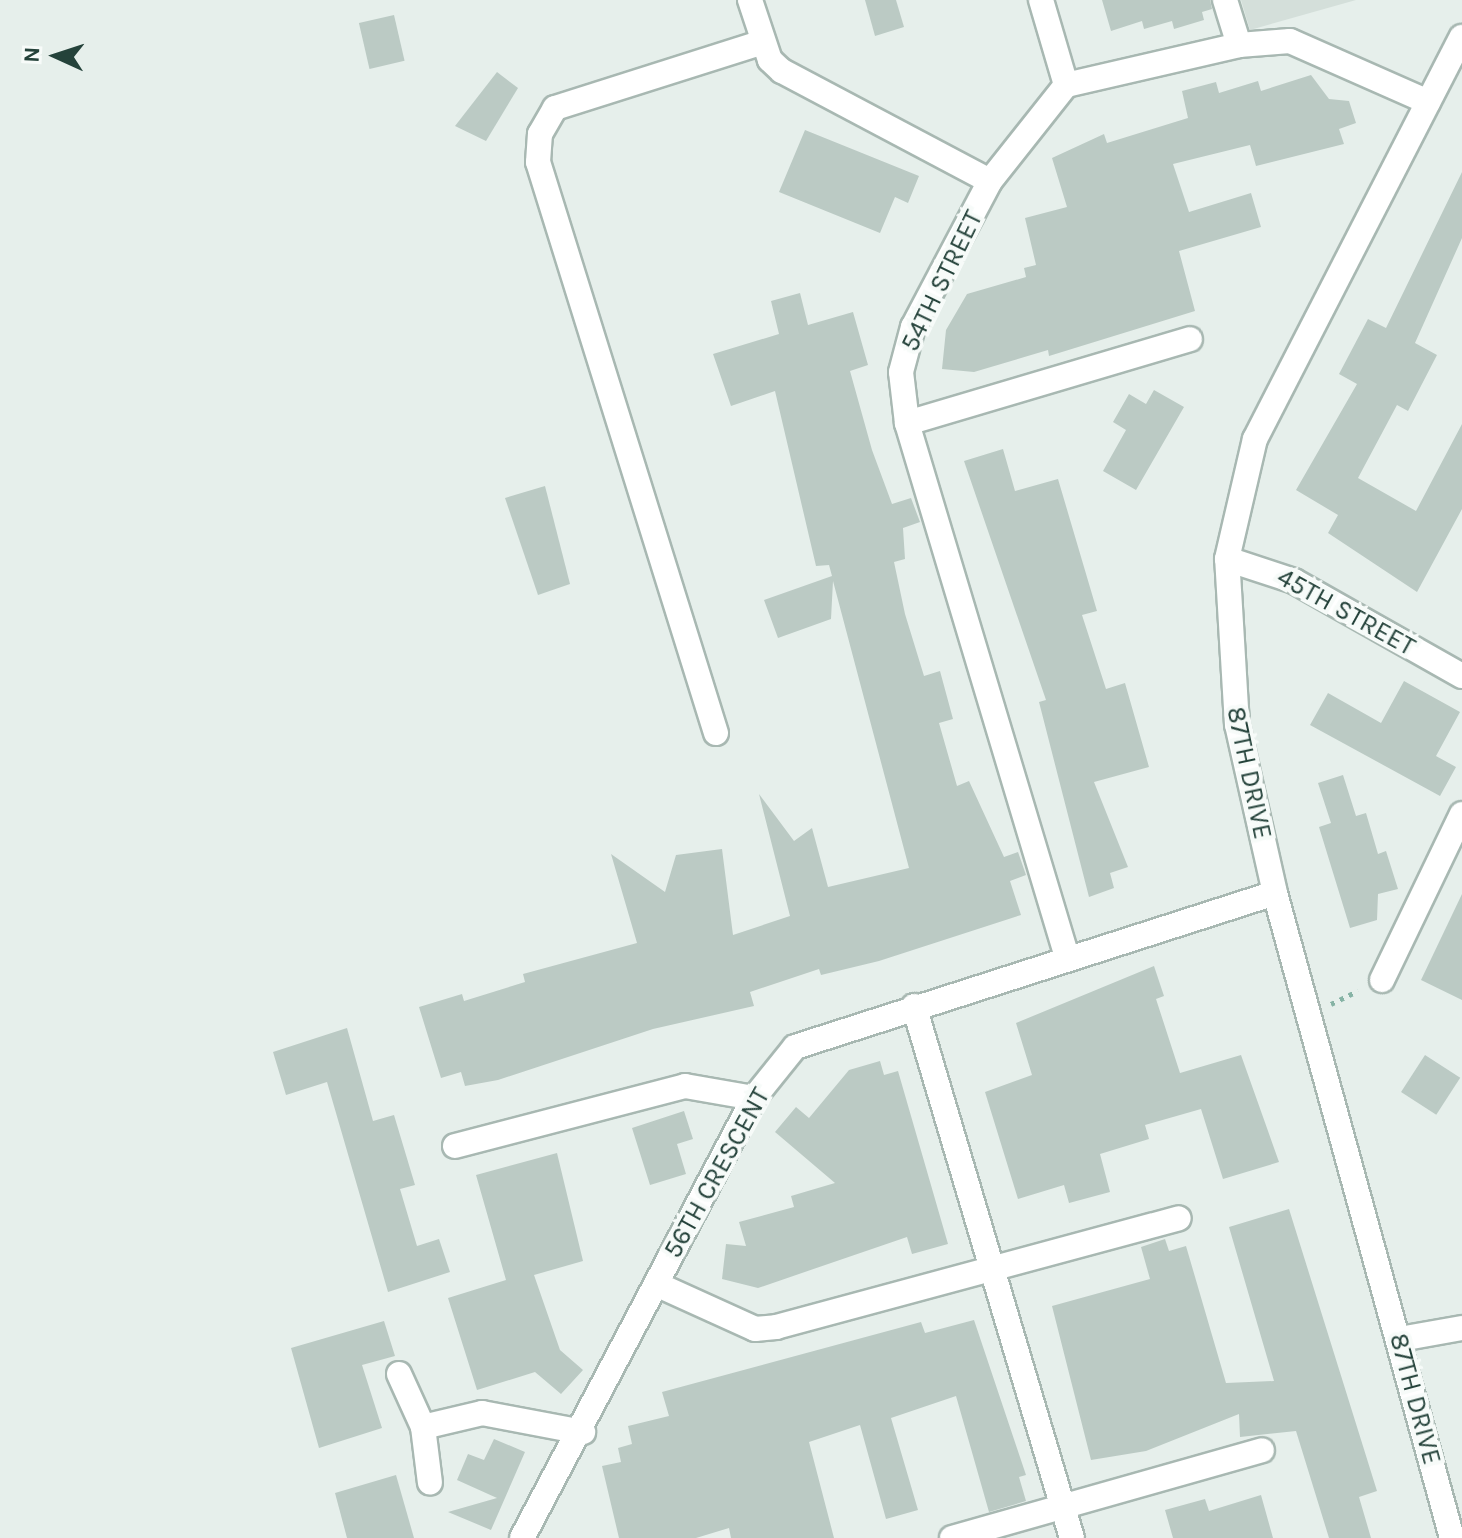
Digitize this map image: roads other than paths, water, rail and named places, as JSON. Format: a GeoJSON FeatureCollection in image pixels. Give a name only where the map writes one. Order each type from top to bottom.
{"type":"FeatureCollection","features":[{"type":"Feature","properties":{"kind":"street"},"geometry":{"type":"LineString","coordinates":[[750,0],[763,42],[782,71],[990,181]]}},
{"type":"Feature","properties":{"kind":"street"},"geometry":{"type":"LineString","coordinates":[[1041,0],[1066,85],[1239,45],[1290,41],[1428,102]]}},
{"type":"Feature","properties":{"kind":"street"},"geometry":{"type":"LineString","coordinates":[[1225,0],[1239,45]]}},
{"type":"Feature","properties":{"kind":"street","name":"87TH DRIVE"},"geometry":{"type":"LineString","coordinates":[[1452,1538],[1312,1013],[1275,893],[1237,725],[1227,559],[1255,439],[1462,37]]}},
{"type":"Feature","properties":{"kind":"street"},"geometry":{"type":"LineString","coordinates":[[716,733],[538,162],[540,134],[555,108],[763,42]]}},
{"type":"Feature","properties":{"kind":"street","name":"54TH STREET"},"geometry":{"type":"LineString","coordinates":[[1066,85],[990,181],[905,347],[907,423],[1067,957]]}},
{"type":"Feature","properties":{"kind":"street"},"geometry":{"type":"LineString","coordinates":[[907,423],[1190,339]]}},
{"type":"Feature","properties":{"kind":"street","name":"45TH STREET"},"geometry":{"type":"LineString","coordinates":[[1227,559],[1294,581],[1462,676]]}},
{"type":"Feature","properties":{"kind":"street"},"geometry":{"type":"LineString","coordinates":[[1382,980],[1462,814]]}},
{"type":"Feature","properties":{"kind":"street","name":"56TH CRESCENT"},"geometry":{"type":"LineString","coordinates":[[522,1538],[583,1432],[656,1284],[754,1098],[803,1040],[1275,893]]}},
{"type":"Feature","properties":{"kind":"street"},"geometry":{"type":"LineString","coordinates":[[914,1006],[1072,1538]]}},
{"type":"Feature","properties":{"kind":"street"},"geometry":{"type":"LineString","coordinates":[[455,1146],[685,1086],[754,1098]]}},
{"type":"Feature","properties":{"kind":"street"},"geometry":{"type":"LineString","coordinates":[[656,1284],[755,1329],[1179,1218]]}},
{"type":"Feature","properties":{"kind":"street"},"geometry":{"type":"LineString","coordinates":[[1400,1339],[1462,1328]]}},
{"type":"Feature","properties":{"kind":"street"},"geometry":{"type":"LineString","coordinates":[[399,1374],[423,1427],[430,1483]]}},
{"type":"Feature","properties":{"kind":"street"},"geometry":{"type":"LineString","coordinates":[[423,1427],[482,1413],[583,1432]]}},
{"type":"Feature","properties":{"kind":"street"},"geometry":{"type":"LineString","coordinates":[[952,1538],[1262,1450]]}}]}
